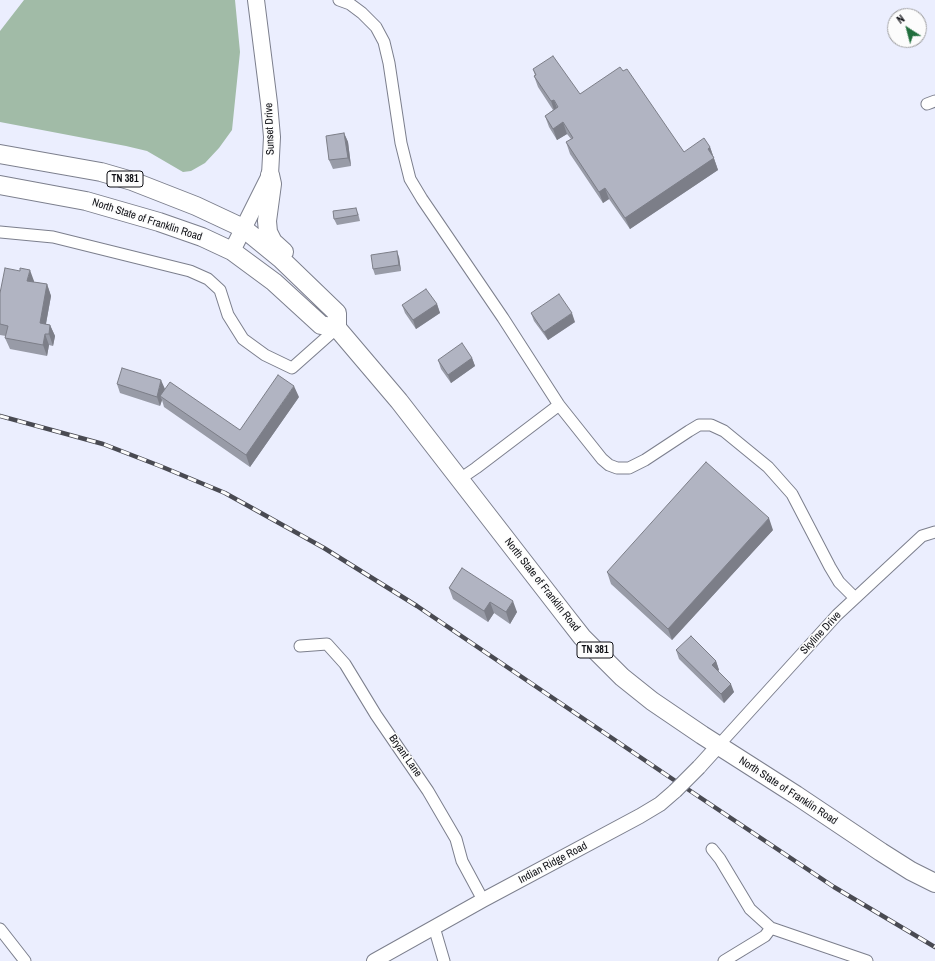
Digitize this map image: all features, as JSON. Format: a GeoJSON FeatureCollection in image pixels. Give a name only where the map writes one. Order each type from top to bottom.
{"type":"FeatureCollection","features":[{"type":"Feature","properties":{"kind":"highway","name":"TN 381"},"geometry":{"type":"LineString","coordinates":[[0,154],[101,172],[132,181],[190,203],[243,228],[281,259],[337,312],[337,328]]}},
{"type":"Feature","properties":{"kind":"highway"},"geometry":{"type":"LineString","coordinates":[[270,175],[272,184],[267,221],[268,232],[273,242],[296,262],[316,293]]}},
{"type":"Feature","properties":{"kind":"highway","name":"North State of Franklin Road"},"geometry":{"type":"LineString","coordinates":[[0,185],[86,201],[159,222],[202,237],[232,251],[274,282],[322,325],[337,328],[399,401],[564,614],[599,654],[622,677],[652,701],[718,746],[796,795],[911,871],[935,883]]}},
{"type":"Feature","properties":{"kind":"main road","name":"Sunset Drive"},"geometry":{"type":"LineString","coordinates":[[232,251],[270,175],[272,137],[256,0]]}},
{"type":"Feature","properties":{"kind":"street"},"geometry":{"type":"LineString","coordinates":[[339,0],[350,4],[362,13],[376,27],[384,42],[389,63],[401,143],[410,179],[559,405],[602,459],[608,465],[617,468],[629,468],[645,460],[699,425],[711,425],[724,430],[768,467],[792,494],[839,582],[855,598]]}},
{"type":"Feature","properties":{"kind":"street"},"geometry":{"type":"LineString","coordinates":[[0,232],[53,237],[190,271],[208,278],[220,290],[228,315],[243,339],[265,355],[292,368],[337,328]]}},
{"type":"Feature","properties":{"kind":"street"},"geometry":{"type":"LineString","coordinates":[[460,479],[559,405]]}},
{"type":"Feature","properties":{"kind":"street","name":"Skyline Drive"},"geometry":{"type":"LineString","coordinates":[[718,746],[837,615],[922,536],[935,532]]}},
{"type":"Feature","properties":{"kind":"street","name":"Bryant Lane"},"geometry":{"type":"LineString","coordinates":[[300,646],[327,644],[345,664],[376,715],[428,791],[456,839],[462,861],[483,900]]}},
{"type":"Feature","properties":{"kind":"street","name":"Indian Ridge Road"},"geometry":{"type":"LineString","coordinates":[[374,961],[660,804],[675,792],[718,746]]}},
{"type":"Feature","properties":{"kind":"street"},"geometry":{"type":"LineString","coordinates":[[712,849],[720,859],[750,909],[771,928],[867,961]]}},
{"type":"Feature","properties":{"kind":"street"},"geometry":{"type":"LineString","coordinates":[[434,927],[444,961]]}},
{"type":"Feature","properties":{"kind":"street"},"geometry":{"type":"LineString","coordinates":[[724,961],[764,936],[771,928]]}},
{"type":"Feature","properties":{"kind":"street"},"geometry":{"type":"LineString","coordinates":[[0,929],[25,961]]}},
{"type":"Feature","properties":{"kind":"green space"},"geometry":{"type":"Polygon","coordinates":[[[24,0],[235,0],[240,52],[232,130],[219,148],[205,163],[191,171],[183,172],[147,151],[0,122],[0,31],[24,0]]]}},
{"type":"Feature","properties":{"kind":"building"},"geometry":{"type":"Polygon","coordinates":[[[553,56],[580,94],[620,67],[623,71],[627,69],[684,152],[704,138],[710,147],[708,149],[714,158],[625,218],[605,188],[599,192],[566,142],[573,138],[563,122],[553,129],[545,116],[558,107],[554,100],[551,101],[534,76],[536,75],[533,69],[553,56]]]}},
{"type":"Feature","properties":{"kind":"building"},"geometry":{"type":"Polygon","coordinates":[[[344,133],[348,158],[329,160],[326,136],[344,133]]]}},
{"type":"Feature","properties":{"kind":"building"},"geometry":{"type":"Polygon","coordinates":[[[356,208],[358,215],[334,219],[333,211],[356,208]]]}},
{"type":"Feature","properties":{"kind":"building"},"geometry":{"type":"Polygon","coordinates":[[[397,251],[399,265],[373,269],[371,255],[397,251]]]}},
{"type":"Feature","properties":{"kind":"building"},"geometry":{"type":"Polygon","coordinates":[[[5,268],[20,271],[20,268],[30,270],[27,281],[47,284],[40,323],[50,325],[49,334],[45,334],[43,345],[5,338],[8,326],[0,324],[0,293],[5,268]]]}},
{"type":"Feature","properties":{"kind":"building"},"geometry":{"type":"Polygon","coordinates":[[[426,289],[437,304],[413,320],[402,305],[426,289]]]}},
{"type":"Feature","properties":{"kind":"building"},"geometry":{"type":"Polygon","coordinates":[[[559,294],[572,313],[544,332],[531,313],[559,294]]]}},
{"type":"Feature","properties":{"kind":"building"},"geometry":{"type":"Polygon","coordinates":[[[462,343],[472,358],[448,375],[438,360],[462,343]]]}},
{"type":"Feature","properties":{"kind":"building"},"geometry":{"type":"Polygon","coordinates":[[[122,368],[161,380],[157,397],[117,384],[122,368]]]}},
{"type":"Feature","properties":{"kind":"building"},"geometry":{"type":"Polygon","coordinates":[[[278,375],[294,386],[246,455],[160,396],[170,382],[240,430],[278,375]]]}},
{"type":"Feature","properties":{"kind":"building"},"geometry":{"type":"Polygon","coordinates":[[[706,462],[769,518],[668,629],[607,572],[706,462]]]}},
{"type":"Feature","properties":{"kind":"building"},"geometry":{"type":"Polygon","coordinates":[[[462,568],[513,601],[506,612],[490,602],[484,611],[449,588],[462,568]]]}},
{"type":"Feature","properties":{"kind":"building"},"geometry":{"type":"Polygon","coordinates":[[[691,636],[716,661],[712,665],[731,684],[721,694],[676,650],[691,636]]]}},
{"type":"Feature","properties":{"kind":"railway"},"geometry":{"type":"LineString","coordinates":[[0,416],[103,444],[160,466],[225,493],[324,548],[417,606],[834,887],[935,947]]}}]}
